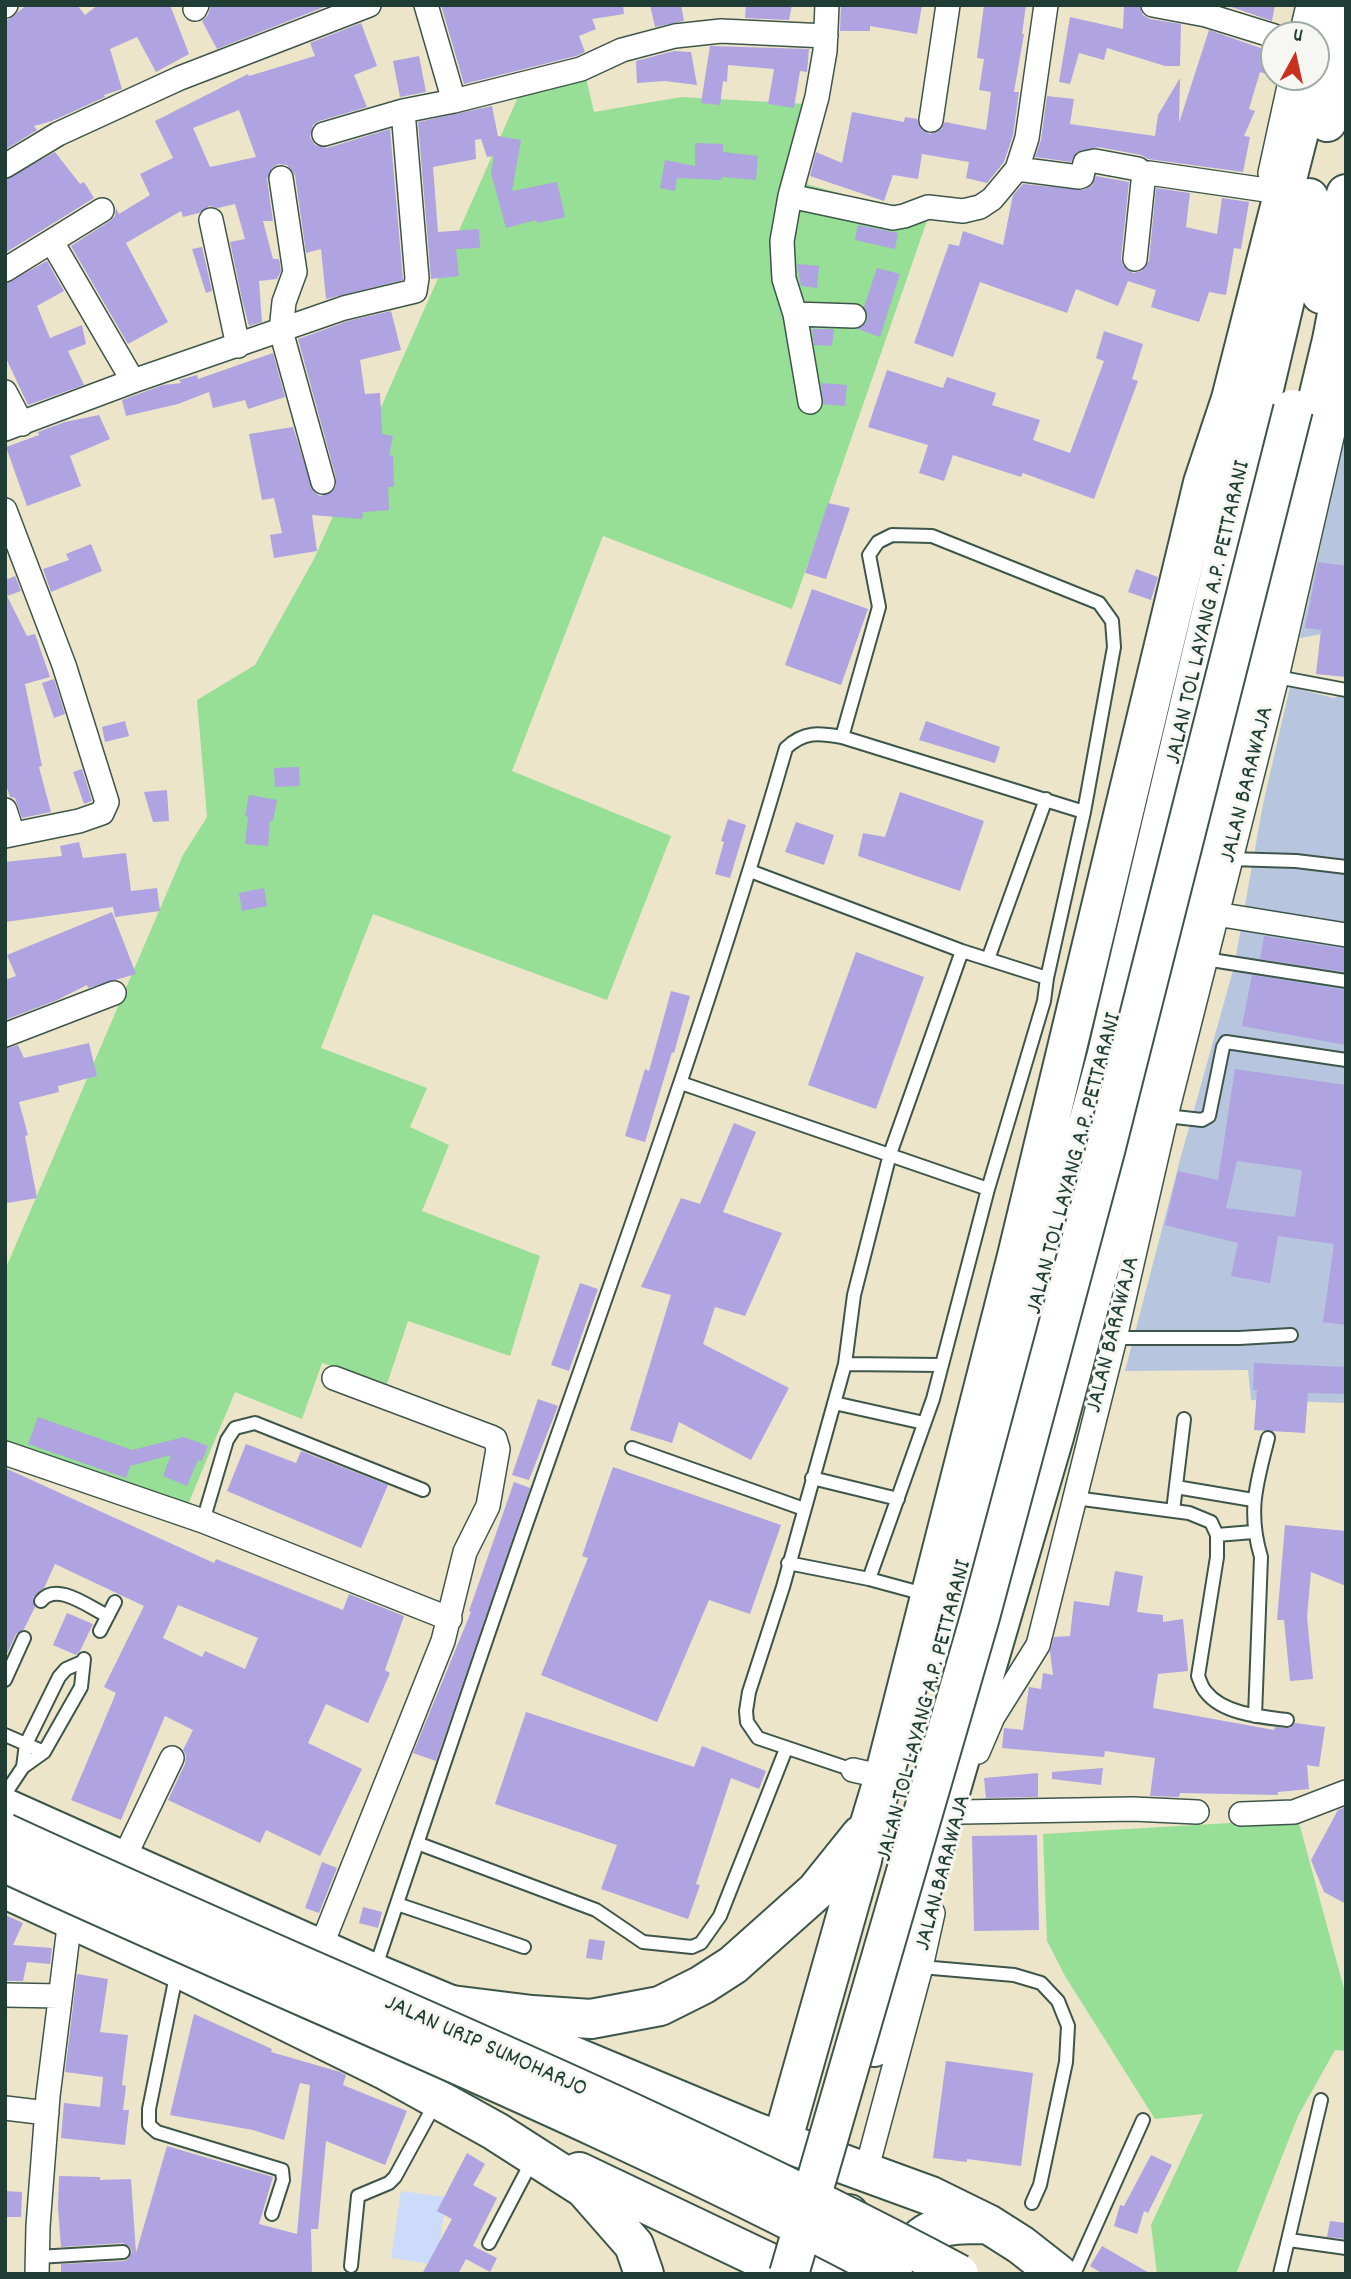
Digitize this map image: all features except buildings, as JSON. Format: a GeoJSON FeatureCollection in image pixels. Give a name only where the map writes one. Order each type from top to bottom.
{"type":"FeatureCollection","features":[{"type":"Feature","properties":{"kind":"highway","name":"JALAN TOL LAYANG A.P. PETTARANI"},"geometry":{"type":"LineString","coordinates":[[753,2267],[809,2141],[1106,1058],[1346,43]]}},
{"type":"Feature","properties":{"kind":"highway"},"geometry":{"type":"LineString","coordinates":[[753,2267],[782,2142],[862,1860],[870,1823],[869,1774],[930,1595],[1017,1256],[1203,483],[1231,399],[1308,91]]}},
{"type":"Feature","properties":{"kind":"highway","name":"JALAN TOL LAYANG A.P. PETTARANI"},"geometry":{"type":"LineString","coordinates":[[791,2274],[980,1617],[1109,1138],[1346,194]]}},
{"type":"Feature","properties":{"kind":"highway"},"geometry":{"type":"LineString","coordinates":[[806,2274],[858,2167],[922,1888],[1054,1437],[1125,1173],[1332,340],[1346,267]]}},
{"type":"Feature","properties":{"kind":"highway"},"geometry":{"type":"LineString","coordinates":[[5,1808],[374,1973],[782,2142],[858,2167],[930,2196],[988,2224],[1058,2274]]}},
{"type":"Feature","properties":{"kind":"highway"},"geometry":{"type":"LineString","coordinates":[[452,2005],[592,2019],[660,2006],[702,1985],[743,1956],[816,1891],[870,1823]]}},
{"type":"Feature","properties":{"kind":"highway","name":"JALAN URIP SUMOHARJO"},"geometry":{"type":"LineString","coordinates":[[5,1833],[166,1908],[425,2020],[767,2175],[959,2274]]}},
{"type":"Feature","properties":{"kind":"highway","name":"JALAN URIP SUMOHARJO"},"geometry":{"type":"LineString","coordinates":[[5,1864],[568,2113],[753,2202],[893,2274]]}},
{"type":"Feature","properties":{"kind":"highway"},"geometry":{"type":"LineString","coordinates":[[5,1889],[178,1968],[373,2064],[495,2131],[584,2188],[634,2245],[644,2274]]}},
{"type":"Feature","properties":{"kind":"highway"},"geometry":{"type":"LineString","coordinates":[[636,2199],[683,2184],[697,2175],[707,2161],[711,2143],[706,2127],[697,2114],[679,2100]]}},
{"type":"Feature","properties":{"kind":"highway"},"geometry":{"type":"LineString","coordinates":[[495,2131],[636,2199],[753,2267],[791,2274]]}},
{"type":"Feature","properties":{"kind":"highway","name":"JALAN BARAWAJA"},"geometry":{"type":"LineString","coordinates":[[825,2274],[858,2167]]}},
{"type":"Feature","properties":{"kind":"highway"},"geometry":{"type":"LineString","coordinates":[[904,2274],[909,2252],[915,2241],[937,2227],[952,2224],[988,2224]]}},
{"type":"Feature","properties":{"kind":"street"},"geometry":{"type":"LineString","coordinates":[[5,166],[58,134],[180,78],[369,5]]}},
{"type":"Feature","properties":{"kind":"street"},"geometry":{"type":"LineString","coordinates":[[426,5],[454,101]]}},
{"type":"Feature","properties":{"kind":"street"},"geometry":{"type":"LineString","coordinates":[[810,402],[796,314],[784,279],[782,241],[790,196],[817,97],[826,36],[827,5]]}},
{"type":"Feature","properties":{"kind":"street"},"geometry":{"type":"LineString","coordinates":[[931,121],[948,5]]}},
{"type":"Feature","properties":{"kind":"street"},"geometry":{"type":"LineString","coordinates":[[790,196],[893,218],[928,207],[970,211],[992,199],[1017,169],[1027,138],[1046,5]]}},
{"type":"Feature","properties":{"kind":"street"},"geometry":{"type":"LineString","coordinates":[[1153,5],[1206,15],[1260,32]]}},
{"type":"Feature","properties":{"kind":"street"},"geometry":{"type":"LineString","coordinates":[[324,134],[403,111],[581,69],[622,50],[676,36],[721,31],[826,36]]}},
{"type":"Feature","properties":{"kind":"street"},"geometry":{"type":"LineString","coordinates":[[1203,483],[1288,91]]}},
{"type":"Feature","properties":{"kind":"street"},"geometry":{"type":"LineString","coordinates":[[5,392],[14,427],[132,381],[344,308],[415,290],[417,278],[403,111]]}},
{"type":"Feature","properties":{"kind":"street"},"geometry":{"type":"LineString","coordinates":[[1017,169],[1079,177],[1082,176],[1084,165],[1090,160],[1141,171],[1144,178],[1135,259]]}},
{"type":"Feature","properties":{"kind":"street"},"geometry":{"type":"LineString","coordinates":[[1144,178],[1153,172],[1266,190]]}},
{"type":"Feature","properties":{"kind":"street"},"geometry":{"type":"LineString","coordinates":[[281,178],[295,272],[284,302],[281,331],[323,482]]}},
{"type":"Feature","properties":{"kind":"street"},"geometry":{"type":"LineString","coordinates":[[5,270],[102,210]]}},
{"type":"Feature","properties":{"kind":"street"},"geometry":{"type":"LineString","coordinates":[[211,220],[238,346]]}},
{"type":"Feature","properties":{"kind":"street"},"geometry":{"type":"LineString","coordinates":[[52,242],[132,381]]}},
{"type":"Feature","properties":{"kind":"street"},"geometry":{"type":"LineString","coordinates":[[796,314],[854,316]]}},
{"type":"Feature","properties":{"kind":"street","name":"JALAN BARAWAJA"},"geometry":{"type":"LineString","coordinates":[[858,2167],[921,1967],[945,1864],[982,1739],[1038,1645],[1115,1338],[1166,1116],[1277,677],[1346,376]]}},
{"type":"Feature","properties":{"kind":"street"},"geometry":{"type":"LineString","coordinates":[[5,510],[64,665],[107,802],[102,813],[79,821],[9,835],[5,810]]}},
{"type":"Feature","properties":{"kind":"street"},"geometry":{"type":"LineString","coordinates":[[1216,914],[1346,935]]}},
{"type":"Feature","properties":{"kind":"street"},"geometry":{"type":"LineString","coordinates":[[5,1035],[114,993]]}},
{"type":"Feature","properties":{"kind":"street"},"geometry":{"type":"LineString","coordinates":[[320,1949],[450,1619],[465,1552],[488,1506],[498,1443],[491,1437],[334,1378]]}},
{"type":"Feature","properties":{"kind":"street"},"geometry":{"type":"LineString","coordinates":[[5,1453],[203,1521],[450,1619]]}},
{"type":"Feature","properties":{"kind":"street"},"geometry":{"type":"LineString","coordinates":[[123,1860],[172,1758]]}},
{"type":"Feature","properties":{"kind":"street"},"geometry":{"type":"LineString","coordinates":[[1241,1814],[1294,1812],[1346,1792]]}},
{"type":"Feature","properties":{"kind":"street"},"geometry":{"type":"LineString","coordinates":[[961,1812],[1133,1809],[1197,1812]]}},
{"type":"Feature","properties":{"kind":"street"},"geometry":{"type":"LineString","coordinates":[[37,2266],[47,2113],[70,1919]]}},
{"type":"Feature","properties":{"kind":"street"},"geometry":{"type":"LineString","coordinates":[[5,1995],[60,1996]]}},
{"type":"Feature","properties":{"kind":"street"},"geometry":{"type":"LineString","coordinates":[[5,2108],[47,2113]]}},
{"type":"Feature","properties":{"kind":"lane"},"geometry":{"type":"LineString","coordinates":[[842,737],[879,607],[869,555],[878,542],[892,535],[932,536],[1099,603],[1112,621],[1114,647],[1084,811],[1044,1001],[988,1189],[924,1423],[869,1579]]}},
{"type":"Feature","properties":{"kind":"lane"},"geometry":{"type":"LineString","coordinates":[[1277,677],[1346,690]]}},
{"type":"Feature","properties":{"kind":"lane"},"geometry":{"type":"LineString","coordinates":[[374,1973],[480,1653],[681,1083],[750,871],[786,748],[797,738],[816,733],[842,737],[1084,811]]}},
{"type":"Feature","properties":{"kind":"lane"},"geometry":{"type":"LineString","coordinates":[[988,959],[1046,799]]}},
{"type":"Feature","properties":{"kind":"lane"},"geometry":{"type":"LineString","coordinates":[[1230,859],[1296,861],[1346,867]]}},
{"type":"Feature","properties":{"kind":"lane"},"geometry":{"type":"LineString","coordinates":[[750,871],[962,951],[1047,978]]}},
{"type":"Feature","properties":{"kind":"lane"},"geometry":{"type":"LineString","coordinates":[[869,1774],[756,1737],[747,1722],[746,1711],[749,1692],[789,1563],[845,1364],[854,1295],[890,1154],[962,951]]}},
{"type":"Feature","properties":{"kind":"lane"},"geometry":{"type":"LineString","coordinates":[[1205,959],[1346,981]]}},
{"type":"Feature","properties":{"kind":"lane"},"geometry":{"type":"LineString","coordinates":[[1166,1116],[1202,1119],[1209,1116],[1226,1042],[1346,1060]]}},
{"type":"Feature","properties":{"kind":"lane"},"geometry":{"type":"LineString","coordinates":[[681,1083],[988,1189]]}},
{"type":"Feature","properties":{"kind":"lane"},"geometry":{"type":"LineString","coordinates":[[1115,1338],[1239,1338],[1291,1335]]}},
{"type":"Feature","properties":{"kind":"lane"},"geometry":{"type":"LineString","coordinates":[[845,1364],[941,1365]]}},
{"type":"Feature","properties":{"kind":"lane"},"geometry":{"type":"LineString","coordinates":[[834,1403],[924,1423]]}},
{"type":"Feature","properties":{"kind":"lane"},"geometry":{"type":"LineString","coordinates":[[1173,1511],[1184,1419]]}},
{"type":"Feature","properties":{"kind":"lane"},"geometry":{"type":"LineString","coordinates":[[203,1521],[227,1440],[235,1429],[255,1423],[423,1490]]}},
{"type":"Feature","properties":{"kind":"lane"},"geometry":{"type":"LineString","coordinates":[[1255,1716],[1261,1556],[1254,1532],[1253,1500],[1268,1438]]}},
{"type":"Feature","properties":{"kind":"lane"},"geometry":{"type":"LineString","coordinates":[[632,1448],[804,1509]]}},
{"type":"Feature","properties":{"kind":"lane"},"geometry":{"type":"LineString","coordinates":[[812,1478],[898,1499]]}},
{"type":"Feature","properties":{"kind":"lane"},"geometry":{"type":"LineString","coordinates":[[1176,1487],[1253,1500]]}},
{"type":"Feature","properties":{"kind":"lane"},"geometry":{"type":"LineString","coordinates":[[1075,1499],[1189,1513],[1211,1522],[1217,1535],[1217,1557],[1198,1676],[1206,1692],[1222,1705],[1255,1716],[1287,1720]]}},
{"type":"Feature","properties":{"kind":"lane"},"geometry":{"type":"LineString","coordinates":[[1217,1535],[1254,1532]]}},
{"type":"Feature","properties":{"kind":"lane"},"geometry":{"type":"LineString","coordinates":[[789,1563],[869,1579],[930,1595]]}},
{"type":"Feature","properties":{"kind":"lane"},"geometry":{"type":"LineString","coordinates":[[41,1601],[55,1593],[63,1594],[108,1616]]}},
{"type":"Feature","properties":{"kind":"lane"},"geometry":{"type":"LineString","coordinates":[[100,1630],[115,1602]]}},
{"type":"Feature","properties":{"kind":"lane"},"geometry":{"type":"LineString","coordinates":[[5,1680],[24,1638]]}},
{"type":"Feature","properties":{"kind":"lane"},"geometry":{"type":"LineString","coordinates":[[5,1794],[23,1767],[44,1752],[80,1687],[83,1661],[66,1669],[59,1677],[26,1744],[23,1767]]}},
{"type":"Feature","properties":{"kind":"lane"},"geometry":{"type":"LineString","coordinates":[[5,1735],[44,1752]]}},
{"type":"Feature","properties":{"kind":"lane"},"geometry":{"type":"LineString","coordinates":[[418,1843],[596,1910],[643,1942],[696,1946],[720,1916],[786,1749]]}},
{"type":"Feature","properties":{"kind":"lane"},"geometry":{"type":"LineString","coordinates":[[397,1904],[524,1947]]}},
{"type":"Feature","properties":{"kind":"lane"},"geometry":{"type":"LineString","coordinates":[[921,1967],[1014,1975],[1041,1983],[1058,2001],[1068,2026],[1066,2062],[1040,2185],[1032,2203]]}},
{"type":"Feature","properties":{"kind":"lane"},"geometry":{"type":"LineString","coordinates":[[178,1968],[149,2109],[149,2125],[157,2132],[282,2170],[284,2175],[272,2214]]}},
{"type":"Feature","properties":{"kind":"lane"},"geometry":{"type":"LineString","coordinates":[[351,2266],[358,2196],[389,2183],[395,2177],[437,2099]]}},
{"type":"Feature","properties":{"kind":"lane"},"geometry":{"type":"LineString","coordinates":[[1280,2274],[1321,2100]]}},
{"type":"Feature","properties":{"kind":"lane"},"geometry":{"type":"LineString","coordinates":[[1074,2274],[1143,2120]]}},
{"type":"Feature","properties":{"kind":"lane"},"geometry":{"type":"LineString","coordinates":[[489,2243],[534,2155]]}},
{"type":"Feature","properties":{"kind":"lane"},"geometry":{"type":"LineString","coordinates":[[1289,2240],[1346,2248]]}},
{"type":"Feature","properties":{"kind":"lane"},"geometry":{"type":"LineString","coordinates":[[37,2266],[123,2252]]}},
{"type":"Feature","properties":{"kind":"shaded area"},"geometry":{"type":"Polygon","coordinates":[[[1346,432],[1346,633],[1300,638],[1346,432]]]}},
{"type":"Feature","properties":{"kind":"shaded area"},"geometry":{"type":"Polygon","coordinates":[[[1290,687],[1334,698],[1346,692],[1346,1403],[1251,1400],[1248,1370],[1125,1371],[1234,967],[1263,804],[1290,687]]]}},
{"type":"Feature","properties":{"kind":"shaded area"},"geometry":{"type":"Polygon","coordinates":[[[401,2191],[446,2197],[437,2265],[391,2258],[401,2191]]]}},
{"type":"Feature","properties":{"kind":"green space"},"geometry":{"type":"Polygon","coordinates":[[[583,65],[594,112],[681,97],[807,104],[792,180],[928,218],[792,609],[603,536],[512,771],[671,836],[607,1000],[373,914],[321,1048],[427,1088],[410,1127],[449,1145],[422,1211],[540,1256],[510,1356],[408,1321],[387,1384],[322,1363],[302,1419],[235,1392],[187,1507],[5,1445],[5,1270],[183,855],[207,817],[197,700],[255,665],[314,559],[522,88],[583,65]]]}},
{"type":"Feature","properties":{"kind":"green space"},"geometry":{"type":"Polygon","coordinates":[[[1298,1819],[1346,1996],[1346,2051],[1335,2050],[1298,2116],[1236,2274],[1157,2274],[1151,2225],[1203,2114],[1155,2119],[1065,1976],[1047,1941],[1043,1834],[1298,1819]]]}}]}
